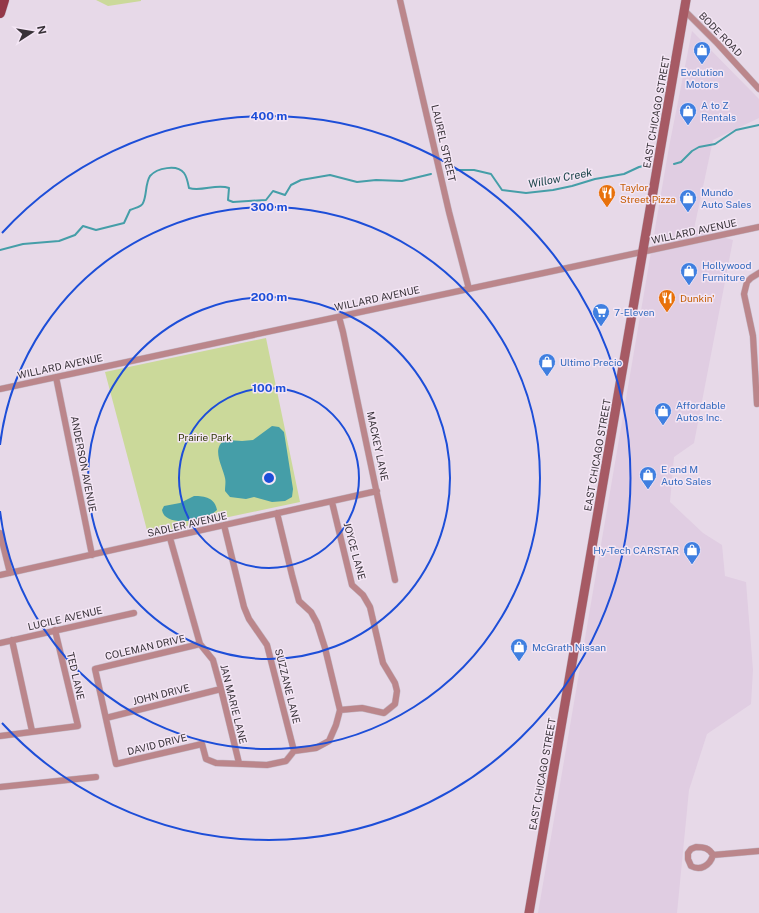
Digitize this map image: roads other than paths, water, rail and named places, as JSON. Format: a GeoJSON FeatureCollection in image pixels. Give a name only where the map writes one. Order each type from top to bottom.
{"type":"FeatureCollection","features":[{"type":"Feature","properties":{"kind":"main road"},"geometry":{"type":"LineString","coordinates":[[0,13],[4,0]]}},
{"type":"Feature","properties":{"kind":"main road","name":"EAST CHICAGO STREET"},"geometry":{"type":"LineString","coordinates":[[529,913],[686,0]]}},
{"type":"Feature","properties":{"kind":"street","name":"LAUREL STREET"},"geometry":{"type":"LineString","coordinates":[[400,0],[449,212],[469,289]]}},
{"type":"Feature","properties":{"kind":"street","name":"BODE ROAD"},"geometry":{"type":"LineString","coordinates":[[685,11],[759,89]]}},
{"type":"Feature","properties":{"kind":"street","name":"WILLARD AVENUE"},"geometry":{"type":"LineString","coordinates":[[0,389],[759,227]]}},
{"type":"Feature","properties":{"kind":"street"},"geometry":{"type":"LineString","coordinates":[[757,404],[753,336],[744,294],[747,282],[759,273]]}},
{"type":"Feature","properties":{"kind":"street","name":"MACKEY LANE"},"geometry":{"type":"LineString","coordinates":[[339,317],[378,491],[395,580]]}},
{"type":"Feature","properties":{"kind":"street","name":"ANDERSON AVENUE"},"geometry":{"type":"LineString","coordinates":[[56,377],[92,555]]}},
{"type":"Feature","properties":{"kind":"street","name":"SADLER AVENUE"},"geometry":{"type":"LineString","coordinates":[[0,575],[378,491]]}},
{"type":"Feature","properties":{"kind":"street","name":"JOYCE LANE"},"geometry":{"type":"LineString","coordinates":[[332,502],[352,585],[363,595],[370,607],[383,663],[395,683],[397,691],[395,704],[384,713],[362,708],[340,710]]}},
{"type":"Feature","properties":{"kind":"street"},"geometry":{"type":"LineString","coordinates":[[238,763],[267,765],[286,761],[294,752],[316,748],[329,741],[336,726],[340,710],[325,648],[317,623],[311,612],[300,601],[277,513]]}},
{"type":"Feature","properties":{"kind":"street","name":"SUZZANE LANE"},"geometry":{"type":"LineString","coordinates":[[224,525],[244,607],[249,619],[267,645],[294,752]]}},
{"type":"Feature","properties":{"kind":"street"},"geometry":{"type":"LineString","coordinates":[[0,534],[10,573]]}},
{"type":"Feature","properties":{"kind":"street","name":"JAN MARIE LANE"},"geometry":{"type":"LineString","coordinates":[[170,538],[200,644],[213,660],[238,763]]}},
{"type":"Feature","properties":{"kind":"street","name":"LUCILE AVENUE"},"geometry":{"type":"LineString","coordinates":[[0,643],[134,613]]}},
{"type":"Feature","properties":{"kind":"street","name":"TED LANE"},"geometry":{"type":"LineString","coordinates":[[32,731],[78,726],[55,630]]}},
{"type":"Feature","properties":{"kind":"street"},"geometry":{"type":"LineString","coordinates":[[0,736],[32,731],[12,640]]}},
{"type":"Feature","properties":{"kind":"street","name":"COLEMAN DRIVE"},"geometry":{"type":"LineString","coordinates":[[106,718],[95,669],[200,644]]}},
{"type":"Feature","properties":{"kind":"street","name":"JOHN DRIVE"},"geometry":{"type":"LineString","coordinates":[[106,718],[221,689]]}},
{"type":"Feature","properties":{"kind":"street","name":"DAVID DRIVE"},"geometry":{"type":"LineString","coordinates":[[106,718],[116,764],[202,744],[206,759],[216,763],[238,763]]}},
{"type":"Feature","properties":{"kind":"street"},"geometry":{"type":"LineString","coordinates":[[0,786],[96,777]]}},
{"type":"Feature","properties":{"kind":"street"},"geometry":{"type":"LineString","coordinates":[[713,855],[759,850]]}},
{"type":"Feature","properties":{"kind":"water"},"geometry":{"type":"Polygon","coordinates":[[[272,426],[279,427],[284,432],[293,489],[292,497],[285,501],[272,502],[254,497],[246,499],[230,497],[225,491],[225,480],[218,452],[221,443],[226,440],[253,440],[272,426]]]}},
{"type":"Feature","properties":{"kind":"water"},"geometry":{"type":"Polygon","coordinates":[[[194,496],[209,498],[216,506],[217,510],[205,517],[187,521],[178,521],[165,516],[162,510],[164,506],[180,503],[194,496]]]}},
{"type":"Feature","properties":{"kind":"waterway","name":"Willow Creek"},"geometry":{"type":"LineString","coordinates":[[674,164],[681,162],[692,151],[699,147],[715,144],[736,130],[759,125]]}},
{"type":"Feature","properties":{"kind":"waterway","name":"Willow Creek"},"geometry":{"type":"LineString","coordinates":[[457,170],[474,170],[491,174],[502,190],[526,193],[572,186],[595,179],[624,174],[639,167],[648,165]]}},
{"type":"Feature","properties":{"kind":"waterway","name":"Willow Creek"},"geometry":{"type":"LineString","coordinates":[[0,250],[23,244],[59,241],[75,235],[83,226],[96,230],[124,223],[130,210],[142,204],[145,197],[147,182],[150,176],[157,171],[167,168],[181,170],[187,178],[189,188],[199,189],[220,186],[229,188],[228,200],[233,202],[266,200],[273,191],[285,195],[291,185],[301,180],[330,175],[357,182],[376,180],[402,181],[431,174]]}},
{"type":"Feature","properties":{"kind":"place","name":"Evolution Motors"},"geometry":{"type":"Point","coordinates":[702,65]}},
{"type":"Feature","properties":{"kind":"place","name":"A to Z Rentals"},"geometry":{"type":"Point","coordinates":[688,126]}},
{"type":"Feature","properties":{"kind":"place","name":"Taylor Street Pizza"},"geometry":{"type":"Point","coordinates":[607,208]}},
{"type":"Feature","properties":{"kind":"place","name":"Mundo Auto Sales"},"geometry":{"type":"Point","coordinates":[688,213]}},
{"type":"Feature","properties":{"kind":"place","name":"Hollywood Furniture"},"geometry":{"type":"Point","coordinates":[689,286]}},
{"type":"Feature","properties":{"kind":"place","name":"Dunkin'"},"geometry":{"type":"Point","coordinates":[667,313]}},
{"type":"Feature","properties":{"kind":"place","name":"7-Eleven"},"geometry":{"type":"Point","coordinates":[601,327]}},
{"type":"Feature","properties":{"kind":"place","name":"Ultimo Precio"},"geometry":{"type":"Point","coordinates":[547,377]}},
{"type":"Feature","properties":{"kind":"place","name":"Affordable Autos Inc."},"geometry":{"type":"Point","coordinates":[663,426]}},
{"type":"Feature","properties":{"kind":"place","name":"E and M Auto Sales"},"geometry":{"type":"Point","coordinates":[648,490]}},
{"type":"Feature","properties":{"kind":"place","name":"Hy-Tech CARSTAR"},"geometry":{"type":"Point","coordinates":[692,565]}},
{"type":"Feature","properties":{"kind":"place","name":"McGrath Nissan"},"geometry":{"type":"Point","coordinates":[519,662]}},
{"type":"Feature","properties":{"kind":"park label","name":"Prairie Park"},"geometry":{"type":"Point","coordinates":[205,437]}}]}
